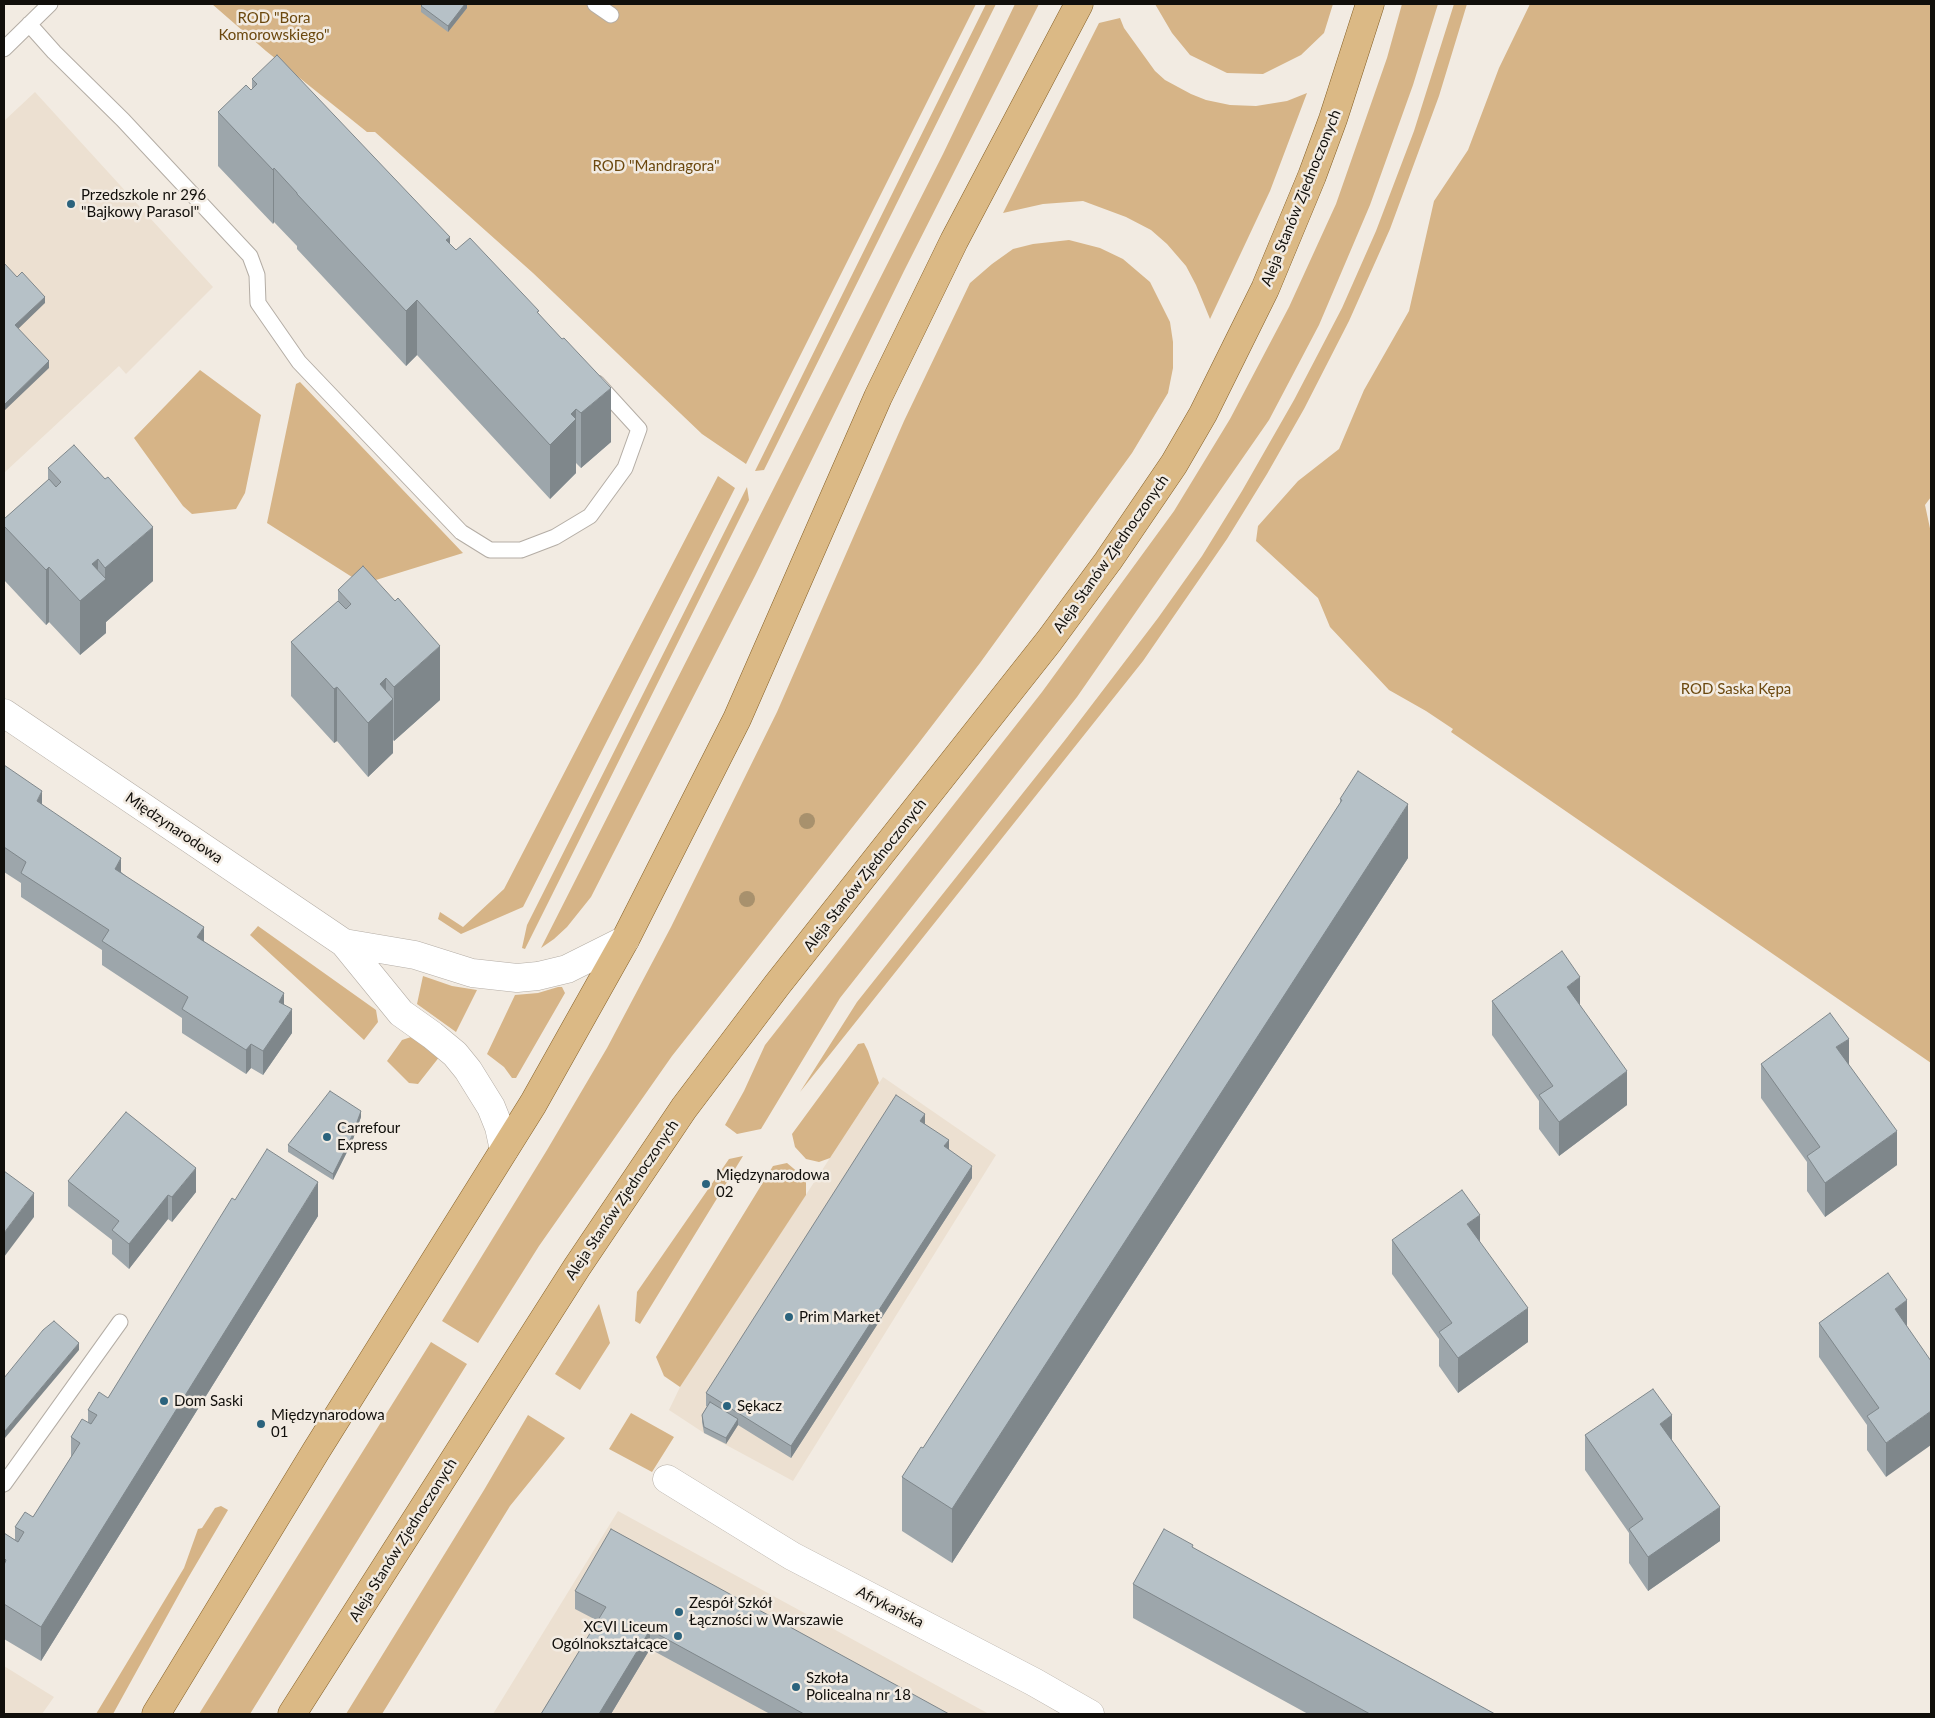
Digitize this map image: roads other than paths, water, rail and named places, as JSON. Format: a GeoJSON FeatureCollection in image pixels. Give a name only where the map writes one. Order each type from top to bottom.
{"type":"FeatureCollection","features":[{"type":"Feature","properties":{"kind":"main road"},"geometry":{"type":"LineString","coordinates":[[156,1714],[311,1460],[533,1104],[625,940],[737,719],[878,397],[954,241],[1079,4]]}},
{"type":"Feature","properties":{"kind":"main road","name":"Aleja Stanów Zjednoczonych"},"geometry":{"type":"LineString","coordinates":[[292,1714],[577,1267],[684,1108],[777,985],[1033,662],[1113,554],[1174,464],[1224,373],[1275,265],[1312,176],[1333,119],[1370,4]]}},
{"type":"Feature","properties":{"kind":"street","name":"Międzynarodowa"},"geometry":{"type":"LineString","coordinates":[[4,713],[344,944],[401,1013],[455,1054],[468,1070],[491,1107],[499,1127],[504,1150]]}},
{"type":"Feature","properties":{"kind":"street","name":"Międzynarodowa"},"geometry":{"type":"LineString","coordinates":[[344,944],[416,955],[472,973],[517,978],[538,976],[567,969],[625,940]]}},
{"type":"Feature","properties":{"kind":"street","name":"Afrykańska"},"geometry":{"type":"LineString","coordinates":[[667,1480],[792,1556],[1034,1682],[1090,1714]]}},
{"type":"Feature","properties":{"kind":"lane"},"geometry":{"type":"LineString","coordinates":[[4,49],[50,4]]}},
{"type":"Feature","properties":{"kind":"lane"},"geometry":{"type":"LineString","coordinates":[[595,4],[611,15]]}},
{"type":"Feature","properties":{"kind":"lane"},"geometry":{"type":"LineString","coordinates":[[29,24],[129,126],[250,256],[257,275],[258,303],[298,362],[461,532],[490,550],[522,550],[555,537],[590,516],[625,468],[639,429],[596,382]]}},
{"type":"Feature","properties":{"kind":"lane"},"geometry":{"type":"LineString","coordinates":[[4,1484],[120,1322]]}},
{"type":"Feature","properties":{"kind":"place","name":"Przedszkole nr 296 \"Bajkowy Parasol\""},"geometry":{"type":"Point","coordinates":[71,204]}},
{"type":"Feature","properties":{"kind":"place","name":"Carrefour Express"},"geometry":{"type":"Point","coordinates":[327,1137]}},
{"type":"Feature","properties":{"kind":"place","name":"Międzynarodowa 02"},"geometry":{"type":"Point","coordinates":[706,1184]}},
{"type":"Feature","properties":{"kind":"place","name":"Prim Market"},"geometry":{"type":"Point","coordinates":[789,1317]}},
{"type":"Feature","properties":{"kind":"place","name":"Dom Saski"},"geometry":{"type":"Point","coordinates":[164,1401]}},
{"type":"Feature","properties":{"kind":"place","name":"Sękacz"},"geometry":{"type":"Point","coordinates":[727,1406]}},
{"type":"Feature","properties":{"kind":"place","name":"Międzynarodowa 01"},"geometry":{"type":"Point","coordinates":[261,1424]}},
{"type":"Feature","properties":{"kind":"place","name":"Zespół Szkół Łączności w Warszawie"},"geometry":{"type":"Point","coordinates":[679,1612]}},
{"type":"Feature","properties":{"kind":"place","name":"XCVI Liceum Ogólnokształcące"},"geometry":{"type":"Point","coordinates":[678,1636]}},
{"type":"Feature","properties":{"kind":"place","name":"Szkoła Policealna nr 18"},"geometry":{"type":"Point","coordinates":[796,1687]}},
{"type":"Feature","properties":{"kind":"park label","name":"ROD \"Bora Komorowskiego\""},"geometry":{"type":"Point","coordinates":[274,26]}},
{"type":"Feature","properties":{"kind":"park label","name":"ROD \"Mandragora\""},"geometry":{"type":"Point","coordinates":[656,166]}},
{"type":"Feature","properties":{"kind":"park label","name":"ROD Saska Kępa"},"geometry":{"type":"Point","coordinates":[1736,689]}}]}
